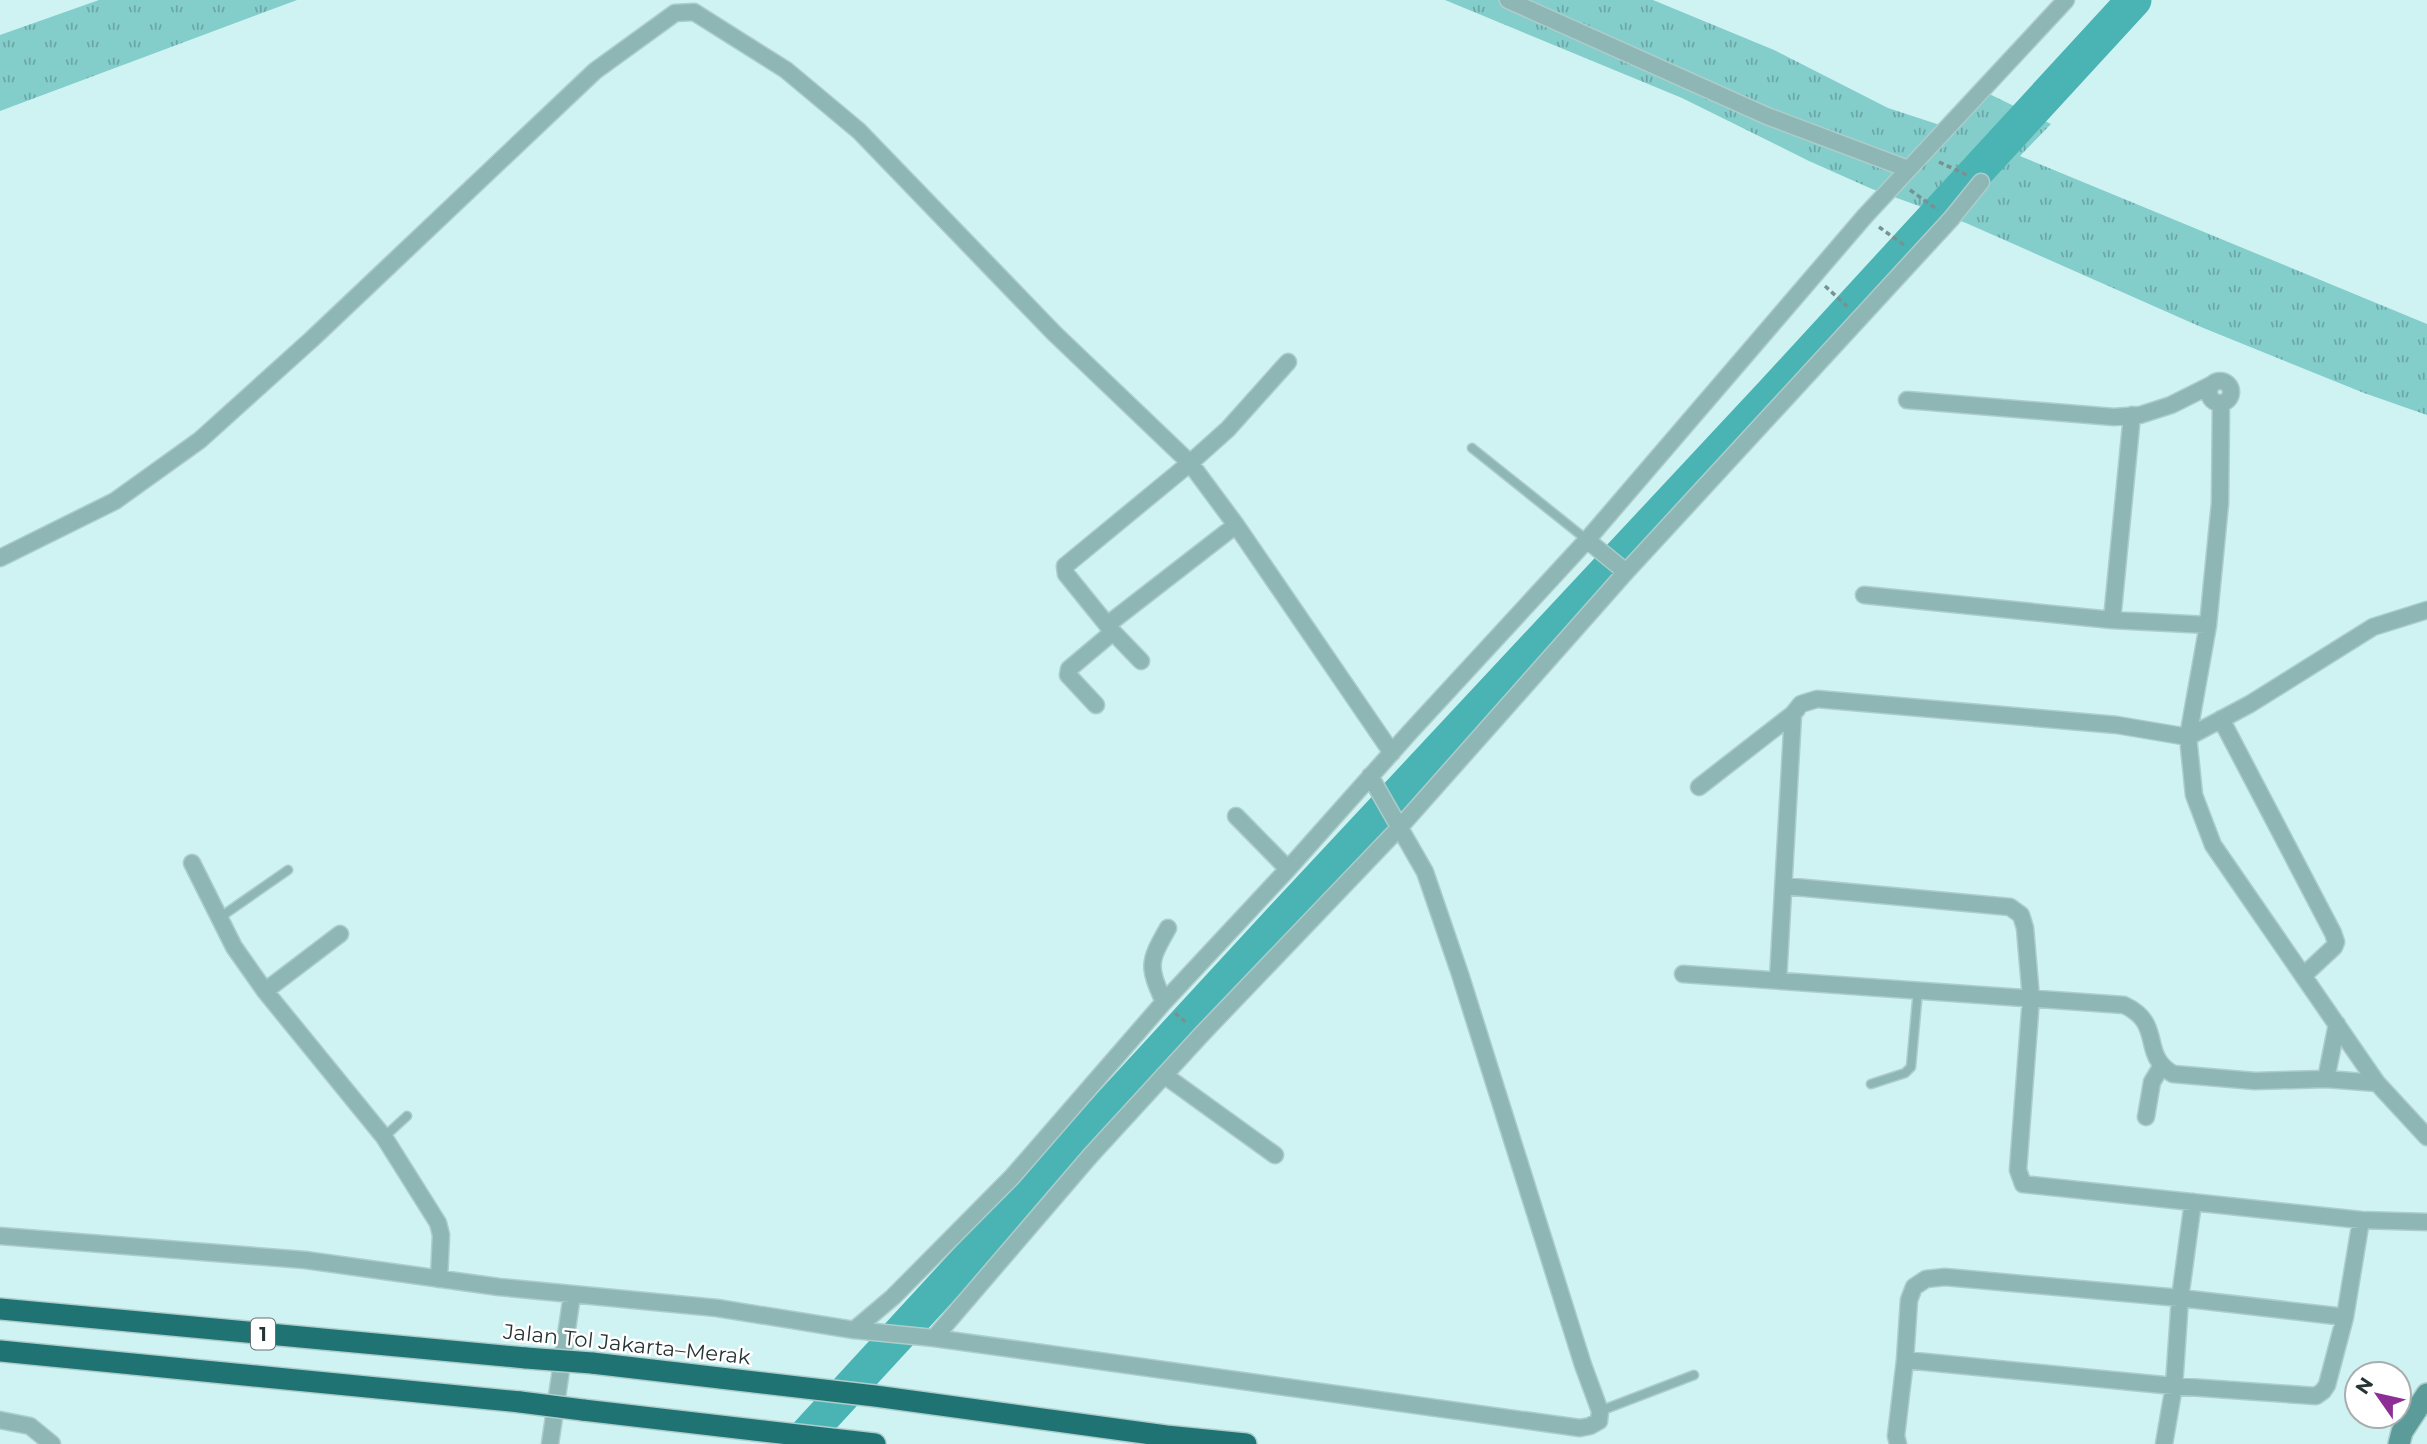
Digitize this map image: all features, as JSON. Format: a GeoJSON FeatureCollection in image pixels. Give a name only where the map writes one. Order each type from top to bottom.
{"type":"FeatureCollection","features":[{"type":"Feature","properties":{"kind":"highway","name":"Jalan Tol Jakarta–Merak"},"geometry":{"type":"LineString","coordinates":[[0,1310],[592,1363],[1246,1444]]}},
{"type":"Feature","properties":{"kind":"highway","name":"1"},"geometry":{"type":"LineString","coordinates":[[0,1351],[520,1402],[866,1443]]}},
{"type":"Feature","properties":{"kind":"main road"},"geometry":{"type":"LineString","coordinates":[[2399,1444],[2402,1432],[2427,1394]]}},
{"type":"Feature","properties":{"kind":"street"},"geometry":{"type":"LineString","coordinates":[[1508,0],[1768,116],[1908,169]]}},
{"type":"Feature","properties":{"kind":"street"},"geometry":{"type":"LineString","coordinates":[[862,1331],[1012,1177],[1168,1007],[1288,869],[1373,780],[1392,753],[1593,544],[1658,459],[1812,275],[2066,0]]}},
{"type":"Feature","properties":{"kind":"street"},"geometry":{"type":"LineString","coordinates":[[0,558],[115,501],[200,440],[312,339],[596,71],[676,13],[694,12],[786,70],[859,131],[1054,333],[1190,463],[1236,525],[1392,753]]}},
{"type":"Feature","properties":{"kind":"street"},"geometry":{"type":"LineString","coordinates":[[934,1338],[1091,1155],[1400,827],[1623,569],[1951,219],[1978,180]]}},
{"type":"Feature","properties":{"kind":"street"},"geometry":{"type":"LineString","coordinates":[[1141,661],[1066,574],[1065,566],[1228,429],[1288,362]]}},
{"type":"Feature","properties":{"kind":"street"},"geometry":{"type":"LineString","coordinates":[[1907,401],[2114,417],[2171,405],[2211,385],[2211,399],[2221,403],[2220,503],[2208,625],[2188,737],[2194,796],[2213,845],[2377,1083],[2427,1137]]}},
{"type":"Feature","properties":{"kind":"street"},"geometry":{"type":"LineString","coordinates":[[2112,620],[2132,415]]}},
{"type":"Feature","properties":{"kind":"street"},"geometry":{"type":"LineString","coordinates":[[1096,705],[1068,675],[1069,669],[1110,628],[1236,525]]}},
{"type":"Feature","properties":{"kind":"street"},"geometry":{"type":"LineString","coordinates":[[1593,544],[1623,569]]}},
{"type":"Feature","properties":{"kind":"street"},"geometry":{"type":"LineString","coordinates":[[1864,596],[2112,620],[2208,625]]}},
{"type":"Feature","properties":{"kind":"street"},"geometry":{"type":"LineString","coordinates":[[1699,787],[1793,714],[1801,704],[1817,699],[2117,725],[2188,737],[2373,628],[2427,610]]}},
{"type":"Feature","properties":{"kind":"street"},"geometry":{"type":"LineString","coordinates":[[1778,980],[1793,714]]}},
{"type":"Feature","properties":{"kind":"street"},"geometry":{"type":"LineString","coordinates":[[2221,719],[2336,942],[2304,975]]}},
{"type":"Feature","properties":{"kind":"street"},"geometry":{"type":"LineString","coordinates":[[0,1236],[304,1260],[572,1295],[717,1308],[862,1331],[934,1338],[1580,1428],[1590,1426],[1599,1421],[1600,1411],[1438,910],[1425,872],[1373,780]]}},
{"type":"Feature","properties":{"kind":"street"},"geometry":{"type":"LineString","coordinates":[[1236,816],[1288,869]]}},
{"type":"Feature","properties":{"kind":"street"},"geometry":{"type":"LineString","coordinates":[[192,863],[234,947],[265,991],[384,1138],[438,1223],[441,1235],[439,1279]]}},
{"type":"Feature","properties":{"kind":"street"},"geometry":{"type":"LineString","coordinates":[[1784,886],[2010,907],[2021,915],[2025,928],[2031,998],[2018,1170],[2023,1184],[2361,1220],[2427,1222]]}},
{"type":"Feature","properties":{"kind":"street"},"geometry":{"type":"LineString","coordinates":[[1168,928],[1157,947],[1151,974],[1168,1007]]}},
{"type":"Feature","properties":{"kind":"street"},"geometry":{"type":"LineString","coordinates":[[265,991],[340,933]]}},
{"type":"Feature","properties":{"kind":"street"},"geometry":{"type":"LineString","coordinates":[[1683,974],[2124,1005],[2137,1011],[2146,1021],[2161,1067],[2173,1074],[2255,1081],[2326,1079],[2377,1083]]}},
{"type":"Feature","properties":{"kind":"street"},"geometry":{"type":"LineString","coordinates":[[2326,1079],[2337,1024]]}},
{"type":"Feature","properties":{"kind":"street"},"geometry":{"type":"LineString","coordinates":[[2146,1117],[2152,1082],[2161,1067]]}},
{"type":"Feature","properties":{"kind":"street"},"geometry":{"type":"LineString","coordinates":[[1164,1076],[1275,1154]]}},
{"type":"Feature","properties":{"kind":"street"},"geometry":{"type":"LineString","coordinates":[[2164,1444],[2174,1386],[2179,1298],[2193,1202]]}},
{"type":"Feature","properties":{"kind":"street"},"geometry":{"type":"LineString","coordinates":[[1905,1360],[2174,1386],[2320,1394],[2330,1375],[2345,1317],[2361,1220]]}},
{"type":"Feature","properties":{"kind":"street"},"geometry":{"type":"LineString","coordinates":[[1898,1444],[1896,1436],[1909,1300],[1914,1287],[1926,1279],[1945,1277],[2179,1298],[2345,1317]]}},
{"type":"Feature","properties":{"kind":"street"},"geometry":{"type":"LineString","coordinates":[[550,1444],[572,1295]]}},
{"type":"Feature","properties":{"kind":"street"},"geometry":{"type":"LineString","coordinates":[[0,1420],[30,1426],[52,1444]]}},
{"type":"Feature","properties":{"kind":"lane"},"geometry":{"type":"LineString","coordinates":[[1472,448],[1593,544]]}},
{"type":"Feature","properties":{"kind":"lane"},"geometry":{"type":"LineString","coordinates":[[219,918],[288,870]]}},
{"type":"Feature","properties":{"kind":"lane"},"geometry":{"type":"LineString","coordinates":[[1871,1084],[1905,1073],[1911,1067],[1918,990]]}},
{"type":"Feature","properties":{"kind":"lane"},"geometry":{"type":"LineString","coordinates":[[384,1138],[407,1116]]}},
{"type":"Feature","properties":{"kind":"lane"},"geometry":{"type":"LineString","coordinates":[[1600,1411],[1694,1375]]}},
{"type":"Feature","properties":{"kind":"path"},"geometry":{"type":"LineString","coordinates":[[1932,159],[1978,180]]}},
{"type":"Feature","properties":{"kind":"path"},"geometry":{"type":"LineString","coordinates":[[1908,189],[1943,213]]}},
{"type":"Feature","properties":{"kind":"path"},"geometry":{"type":"LineString","coordinates":[[1875,224],[1910,249]]}},
{"type":"Feature","properties":{"kind":"path"},"geometry":{"type":"LineString","coordinates":[[1826,286],[1853,311]]}},
{"type":"Feature","properties":{"kind":"path"},"geometry":{"type":"LineString","coordinates":[[1168,1007],[1190,1026]]}},
{"type":"Feature","properties":{"kind":"green space"},"geometry":{"type":"Polygon","coordinates":[[[99,0],[297,0],[0,111],[0,35],[99,0]]]}},
{"type":"Feature","properties":{"kind":"green space"},"geometry":{"type":"Polygon","coordinates":[[[1445,0],[1653,0],[1774,50],[1888,108],[1943,126],[1975,87],[2051,124],[2020,156],[2427,324],[2427,415],[2364,393],[2201,327],[1966,223],[1872,189],[1682,98],[1445,0]]]}},
{"type":"Feature","properties":{"kind":"waterway"},"geometry":{"type":"LineString","coordinates":[[798,1444],[2134,0]]}}]}
